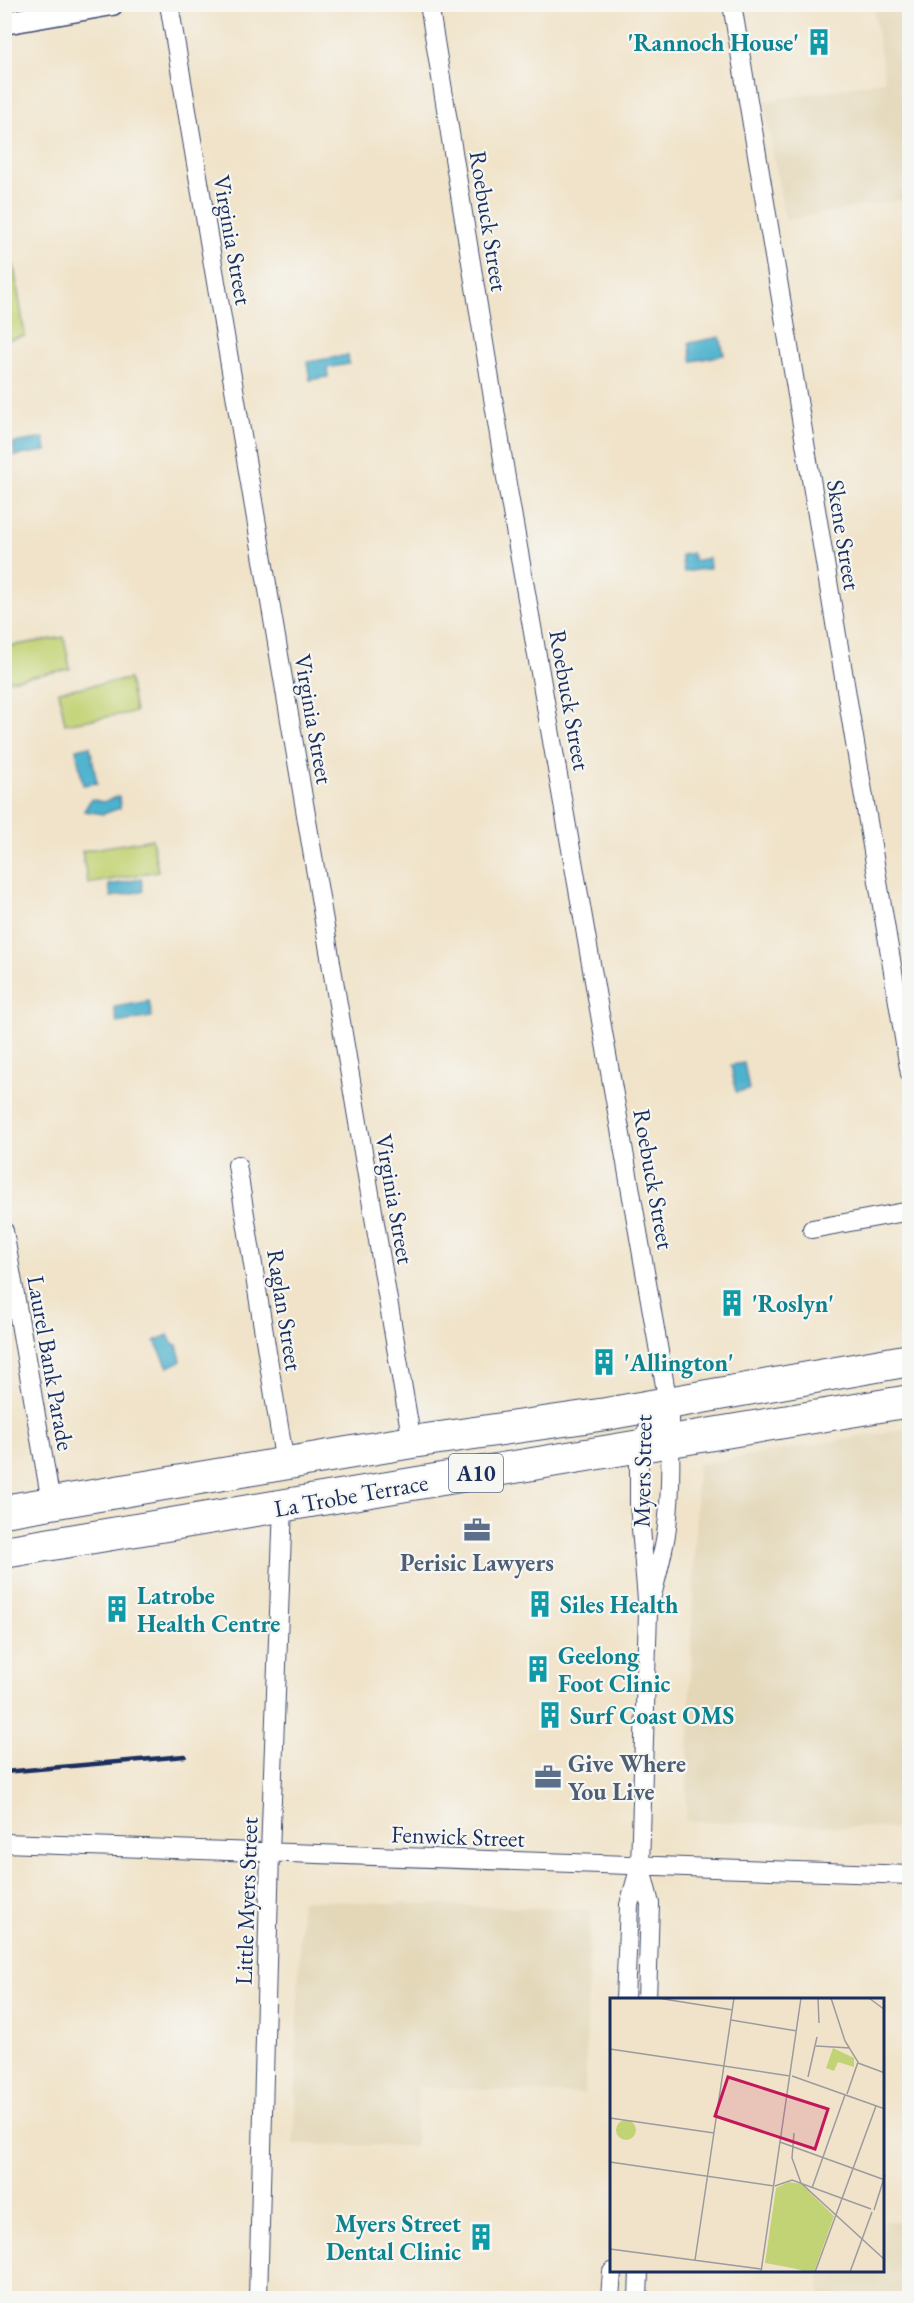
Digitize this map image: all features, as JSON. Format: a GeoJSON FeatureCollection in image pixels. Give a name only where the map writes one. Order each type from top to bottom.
{"type":"FeatureCollection","features":[{"type":"Feature","properties":{"kind":"highway","name":"La Trobe Terrace"},"geometry":{"type":"LineString","coordinates":[[4,1511],[412,1442],[668,1403],[909,1360]]}},
{"type":"Feature","properties":{"kind":"highway","name":"La Trobe Terrace"},"geometry":{"type":"LineString","coordinates":[[4,1552],[909,1401]]}},
{"type":"Feature","properties":{"kind":"street"},"geometry":{"type":"LineString","coordinates":[[4,23],[112,4]]}},
{"type":"Feature","properties":{"kind":"street","name":"Virginia Street"},"geometry":{"type":"LineString","coordinates":[[169,4],[412,1442]]}},
{"type":"Feature","properties":{"kind":"street","name":"Roebuck Street"},"geometry":{"type":"LineString","coordinates":[[429,4],[511,507],[668,1403]]}},
{"type":"Feature","properties":{"kind":"street","name":"Skene Street"},"geometry":{"type":"LineString","coordinates":[[732,4],[909,1074]]}},
{"type":"Feature","properties":{"kind":"street","name":"Raglan Street"},"geometry":{"type":"LineString","coordinates":[[237,1165],[285,1464]]}},
{"type":"Feature","properties":{"kind":"street"},"geometry":{"type":"LineString","coordinates":[[812,1229],[909,1211]]}},
{"type":"Feature","properties":{"kind":"street","name":"Laurel Bank Parade"},"geometry":{"type":"LineString","coordinates":[[4,1231],[51,1502]]}},
{"type":"Feature","properties":{"kind":"street","name":"Myers Street"},"geometry":{"type":"LineString","coordinates":[[625,1998],[629,1905],[640,1866],[648,1612],[639,1504],[639,1462],[656,1443],[668,1403]]}},
{"type":"Feature","properties":{"kind":"street","name":"Myers Street"},"geometry":{"type":"LineString","coordinates":[[648,1612],[666,1536],[669,1500],[653,1421],[668,1403]]}},
{"type":"Feature","properties":{"kind":"street","name":"Little Myers Street"},"geometry":{"type":"LineString","coordinates":[[258,2298],[270,1853],[283,1506]]}},
{"type":"Feature","properties":{"kind":"street","name":"Fenwick Street"},"geometry":{"type":"LineString","coordinates":[[4,1843],[909,1875]]}},
{"type":"Feature","properties":{"kind":"street","name":"Myers Street"},"geometry":{"type":"LineString","coordinates":[[640,1866],[650,1904],[647,1998]]}},
{"type":"Feature","properties":{"kind":"street"},"geometry":{"type":"LineString","coordinates":[[610,2298],[612,2273]]}},
{"type":"Feature","properties":{"kind":"street"},"geometry":{"type":"LineString","coordinates":[[638,2298],[639,2273]]}},
{"type":"Feature","properties":{"kind":"shaded area"},"geometry":{"type":"Polygon","coordinates":[[[873,5],[909,5],[909,198],[785,220],[764,101],[885,81],[873,5]]]}},
{"type":"Feature","properties":{"kind":"shaded area"},"geometry":{"type":"Polygon","coordinates":[[[909,1428],[909,1829],[686,1821],[697,1465],[909,1428]]]}},
{"type":"Feature","properties":{"kind":"shaded area"},"geometry":{"type":"Polygon","coordinates":[[[301,1900],[590,1910],[585,2094],[417,2087],[415,2146],[294,2144],[301,1900]]]}},
{"type":"Feature","properties":{"kind":"shaded area"},"geometry":{"type":"Polygon","coordinates":[[[884,2221],[909,2222],[909,2298],[820,2298],[821,2273],[884,2273],[884,2221]]]}},
{"type":"Feature","properties":{"kind":"green space"},"geometry":{"type":"Polygon","coordinates":[[[14,266],[25,336],[5,340],[5,267],[14,266]]]}},
{"type":"Feature","properties":{"kind":"green space"},"geometry":{"type":"Polygon","coordinates":[[[64,637],[70,669],[5,681],[5,647],[64,637]]]}},
{"type":"Feature","properties":{"kind":"green space"},"geometry":{"type":"Polygon","coordinates":[[[129,679],[135,712],[65,724],[59,691],[129,679]]]}},
{"type":"Feature","properties":{"kind":"green space"},"geometry":{"type":"Polygon","coordinates":[[[152,839],[158,871],[88,884],[82,851],[152,839]]]}},
{"type":"Feature","properties":{"kind":"water"},"geometry":{"type":"Polygon","coordinates":[[[720,337],[724,355],[692,361],[689,343],[720,337]]]}},
{"type":"Feature","properties":{"kind":"water"},"geometry":{"type":"Polygon","coordinates":[[[348,355],[349,364],[327,368],[328,377],[310,380],[307,362],[348,355]]]}},
{"type":"Feature","properties":{"kind":"water"},"geometry":{"type":"Polygon","coordinates":[[[44,438],[46,451],[15,456],[13,443],[44,438]]]}},
{"type":"Feature","properties":{"kind":"water"},"geometry":{"type":"Polygon","coordinates":[[[692,553],[694,561],[709,558],[710,568],[684,572],[681,555],[692,553]]]}},
{"type":"Feature","properties":{"kind":"water"},"geometry":{"type":"Polygon","coordinates":[[[90,746],[97,783],[83,785],[76,749],[90,746]]]}},
{"type":"Feature","properties":{"kind":"water"},"geometry":{"type":"Polygon","coordinates":[[[119,796],[120,808],[103,814],[84,811],[91,799],[103,802],[119,796]]]}},
{"type":"Feature","properties":{"kind":"water"},"geometry":{"type":"Polygon","coordinates":[[[141,879],[143,891],[111,897],[109,885],[141,879]]]}},
{"type":"Feature","properties":{"kind":"water"},"geometry":{"type":"Polygon","coordinates":[[[149,1001],[152,1017],[117,1023],[114,1007],[149,1001]]]}},
{"type":"Feature","properties":{"kind":"water"},"geometry":{"type":"Polygon","coordinates":[[[744,1063],[749,1090],[736,1092],[731,1065],[744,1063]]]}},
{"type":"Feature","properties":{"kind":"water"},"geometry":{"type":"Polygon","coordinates":[[[168,1335],[173,1345],[177,1345],[181,1361],[168,1367],[155,1341],[168,1335]]]}},
{"type":"Feature","properties":{"kind":"railway"},"geometry":{"type":"LineString","coordinates":[[4,1772],[185,1756]]}},
{"type":"Feature","properties":{"kind":"place","name":"'Rannoch House'"},"geometry":{"type":"Point","coordinates":[819,42]}},
{"type":"Feature","properties":{"kind":"place","name":"'Roslyn'"},"geometry":{"type":"Point","coordinates":[732,1303]}},
{"type":"Feature","properties":{"kind":"place","name":"'Allington'"},"geometry":{"type":"Point","coordinates":[604,1362]}},
{"type":"Feature","properties":{"kind":"place","name":"Perisic Lawyers"},"geometry":{"type":"Point","coordinates":[477,1530]}},
{"type":"Feature","properties":{"kind":"place","name":"Siles Health"},"geometry":{"type":"Point","coordinates":[540,1604]}},
{"type":"Feature","properties":{"kind":"place","name":"Latrobe Health Centre"},"geometry":{"type":"Point","coordinates":[117,1609]}},
{"type":"Feature","properties":{"kind":"place","name":"Geelong Foot Clinic"},"geometry":{"type":"Point","coordinates":[538,1669]}},
{"type":"Feature","properties":{"kind":"place","name":"Surf Coast OMS"},"geometry":{"type":"Point","coordinates":[550,1715]}},
{"type":"Feature","properties":{"kind":"place","name":"Give Where You Live"},"geometry":{"type":"Point","coordinates":[548,1777]}},
{"type":"Feature","properties":{"kind":"place","name":"Myers Street Dental Clinic"},"geometry":{"type":"Point","coordinates":[481,2237]}}]}
